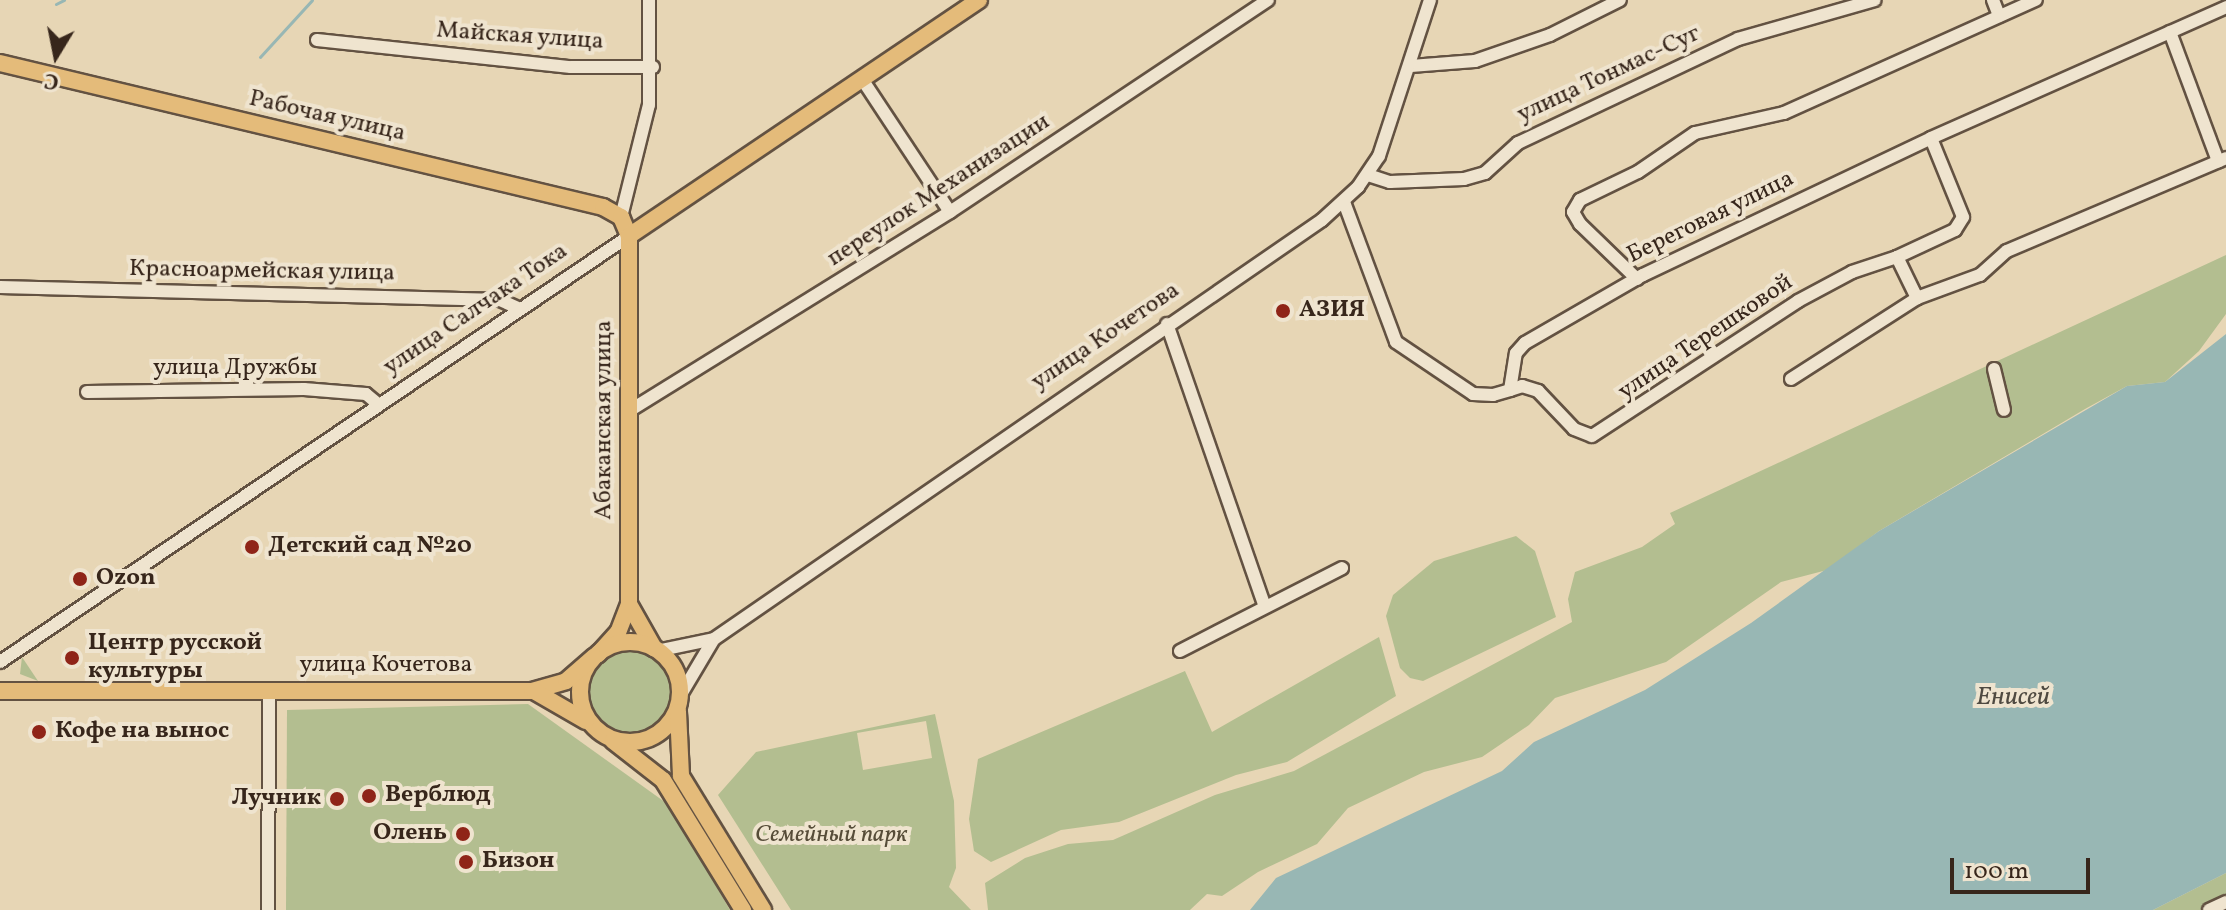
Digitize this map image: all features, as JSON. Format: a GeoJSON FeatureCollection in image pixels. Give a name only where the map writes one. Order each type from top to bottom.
{"type":"FeatureCollection","features":[{"type":"Feature","properties":{"kind":"main road","name":"улица Салчака Тока"},"geometry":{"type":"LineString","coordinates":[[629,236],[979,0]]}},
{"type":"Feature","properties":{"kind":"main road","name":"Рабочая улица"},"geometry":{"type":"LineString","coordinates":[[0,63],[603,207],[621,217]]}},
{"type":"Feature","properties":{"kind":"main road"},"geometry":{"type":"LineString","coordinates":[[621,217],[629,236]]}},
{"type":"Feature","properties":{"kind":"main road","name":"Абаканская улица"},"geometry":{"type":"LineString","coordinates":[[596,656],[618,632],[629,604],[629,236]]}},
{"type":"Feature","properties":{"kind":"main road","name":"Абаканская улица"},"geometry":{"type":"LineString","coordinates":[[629,604],[656,650]]}},
{"type":"Feature","properties":{"kind":"main road"},"geometry":{"type":"LineString","coordinates":[[743,910],[660,776],[602,734],[588,720],[580,696],[585,671],[596,656],[625,643],[656,650],[673,668],[679,700],[681,776],[763,910]]}},
{"type":"Feature","properties":{"kind":"main road","name":"улица Кочетова"},"geometry":{"type":"LineString","coordinates":[[0,691],[532,691],[566,681],[596,656]]}},
{"type":"Feature","properties":{"kind":"main road","name":"улица Кочетова"},"geometry":{"type":"LineString","coordinates":[[532,691],[567,707],[602,734]]}},
{"type":"Feature","properties":{"kind":"main road"},"geometry":{"type":"LineString","coordinates":[[602,734],[622,741],[647,739],[668,725],[679,700]]}},
{"type":"Feature","properties":{"kind":"street"},"geometry":{"type":"LineString","coordinates":[[621,217],[649,105],[653,67],[649,0]]}},
{"type":"Feature","properties":{"kind":"street","name":"переулок Механизации"},"geometry":{"type":"LineString","coordinates":[[629,411],[950,212],[1268,0]]}},
{"type":"Feature","properties":{"kind":"street","name":"улица Кочетова"},"geometry":{"type":"LineString","coordinates":[[679,700],[693,666],[714,640],[1344,202],[1368,175],[1411,66],[1430,0]]}},
{"type":"Feature","properties":{"kind":"street"},"geometry":{"type":"LineString","coordinates":[[1411,66],[1475,61],[1550,35],[1620,0]]}},
{"type":"Feature","properties":{"kind":"street","name":"улица Тонмас-Суг"},"geometry":{"type":"LineString","coordinates":[[1368,175],[1390,182],[1464,179],[1485,173],[1518,143],[1738,39],[1875,0]]}},
{"type":"Feature","properties":{"kind":"street"},"geometry":{"type":"LineString","coordinates":[[1993,0],[1999,16]]}},
{"type":"Feature","properties":{"kind":"street"},"geometry":{"type":"LineString","coordinates":[[1637,279],[1580,224],[1573,212],[1580,200],[1638,172],[1695,133],[1784,113],[2036,0]]}},
{"type":"Feature","properties":{"kind":"street","name":"Береговая улица"},"geometry":{"type":"LineString","coordinates":[[1510,390],[1516,353],[1525,343],[1637,279],[1931,138],[2226,7]]}},
{"type":"Feature","properties":{"kind":"street"},"geometry":{"type":"LineString","coordinates":[[1791,379],[1917,298],[1980,275],[2007,251],[2222,159],[2170,32]]}},
{"type":"Feature","properties":{"kind":"street","name":"Майская улица"},"geometry":{"type":"LineString","coordinates":[[317,40],[571,67],[653,67]]}},
{"type":"Feature","properties":{"kind":"street"},"geometry":{"type":"LineString","coordinates":[[862,79],[950,212]]}},
{"type":"Feature","properties":{"kind":"street"},"geometry":{"type":"LineString","coordinates":[[1917,298],[1897,257],[1955,230],[1963,217],[1931,138]]}},
{"type":"Feature","properties":{"kind":"street"},"geometry":{"type":"LineString","coordinates":[[1344,202],[1401,349],[1431,363],[1473,394],[1510,390]]}},
{"type":"Feature","properties":{"kind":"street","name":"улица Салчака Тока"},"geometry":{"type":"LineString","coordinates":[[0,662],[629,236]]}},
{"type":"Feature","properties":{"kind":"street","name":"улица Терешковой"},"geometry":{"type":"LineString","coordinates":[[1510,390],[1530,387],[1582,434],[1602,434],[1798,301],[1852,272],[1897,257]]}},
{"type":"Feature","properties":{"kind":"street","name":"Красноармейская улица"},"geometry":{"type":"LineString","coordinates":[[0,287],[500,300],[520,309]]}},
{"type":"Feature","properties":{"kind":"street"},"geometry":{"type":"LineString","coordinates":[[1167,324],[1265,607]]}},
{"type":"Feature","properties":{"kind":"street"},"geometry":{"type":"LineString","coordinates":[[1994,369],[2004,410]]}},
{"type":"Feature","properties":{"kind":"street","name":"улица Дружбы"},"geometry":{"type":"LineString","coordinates":[[87,392],[304,389],[366,394],[379,405]]}},
{"type":"Feature","properties":{"kind":"street"},"geometry":{"type":"LineString","coordinates":[[1180,651],[1342,568]]}},
{"type":"Feature","properties":{"kind":"street","name":"улица Кочетова"},"geometry":{"type":"LineString","coordinates":[[656,650],[714,640]]}},
{"type":"Feature","properties":{"kind":"street"},"geometry":{"type":"LineString","coordinates":[[268,910],[269,691]]}},
{"type":"Feature","properties":{"kind":"street"},"geometry":{"type":"LineString","coordinates":[[2209,910],[2226,902]]}},
{"type":"Feature","properties":{"kind":"green space"},"geometry":{"type":"Polygon","coordinates":[[[2226,255],[2226,314],[2199,351],[2165,382],[2127,386],[2085,409],[1879,531],[1827,570],[1781,582],[1666,662],[1555,698],[1529,725],[1482,757],[1424,772],[1348,808],[1317,844],[1258,872],[1222,896],[1207,894],[1190,910],[988,910],[985,883],[1025,858],[1068,844],[1113,840],[1215,795],[1294,771],[1572,622],[1568,599],[1575,572],[1642,547],[1675,524],[1670,513],[2226,255]]]}},
{"type":"Feature","properties":{"kind":"green space"},"geometry":{"type":"Polygon","coordinates":[[[1516,536],[1535,551],[1556,617],[1423,681],[1410,678],[1400,668],[1386,616],[1393,595],[1434,561],[1516,536]]]}},
{"type":"Feature","properties":{"kind":"green space"},"geometry":{"type":"Polygon","coordinates":[[[1379,637],[1396,696],[1287,762],[1236,775],[1119,822],[1061,830],[991,862],[974,851],[969,819],[978,759],[1185,671],[1212,732],[1379,637]]]}},
{"type":"Feature","properties":{"kind":"green space"},"geometry":{"type":"Polygon","coordinates":[[[630,648],[654,655],[666,667],[673,691],[666,715],[654,727],[630,734],[606,727],[594,715],[587,691],[594,667],[606,655],[630,648]]]}},
{"type":"Feature","properties":{"kind":"green space"},"geometry":{"type":"Polygon","coordinates":[[[22,657],[38,681],[20,674],[22,657]]]}},
{"type":"Feature","properties":{"kind":"green space"},"geometry":{"type":"Polygon","coordinates":[[[528,704],[669,805],[730,910],[286,910],[287,710],[528,704]]]}},
{"type":"Feature","properties":{"kind":"green space","name":"Семейный парк"},"geometry":{"type":"Polygon","coordinates":[[[935,714],[954,801],[956,868],[949,887],[971,910],[791,910],[718,795],[756,752],[935,714]],[[926,721],[857,733],[863,770],[932,758],[926,721]]]}},
{"type":"Feature","properties":{"kind":"green space"},"geometry":{"type":"Polygon","coordinates":[[[2226,873],[2226,898],[2217,903],[2201,910],[2153,910],[2226,873]]]}},
{"type":"Feature","properties":{"kind":"water","name":"Енисей"},"geometry":{"type":"Polygon","coordinates":[[[2226,334],[2226,873],[2153,910],[1250,910],[1276,878],[1502,771],[1534,742],[1645,690],[1751,623],[1879,531],[2127,386],[2165,382],[2226,334]]]}},
{"type":"Feature","properties":{"kind":"waterway"},"geometry":{"type":"LineString","coordinates":[[56,4],[64,0]]}},
{"type":"Feature","properties":{"kind":"waterway"},"geometry":{"type":"LineString","coordinates":[[260,57],[312,0]]}},
{"type":"Feature","properties":{"kind":"place","name":"АЗИЯ"},"geometry":{"type":"Point","coordinates":[1283,311]}},
{"type":"Feature","properties":{"kind":"place","name":"Детский сад №20"},"geometry":{"type":"Point","coordinates":[252,547]}},
{"type":"Feature","properties":{"kind":"place","name":"Ozon"},"geometry":{"type":"Point","coordinates":[80,579]}},
{"type":"Feature","properties":{"kind":"place","name":"Центр русской культуры"},"geometry":{"type":"Point","coordinates":[72,658]}},
{"type":"Feature","properties":{"kind":"place","name":"Кофе на вынос"},"geometry":{"type":"Point","coordinates":[39,732]}},
{"type":"Feature","properties":{"kind":"place","name":"Верблюд"},"geometry":{"type":"Point","coordinates":[369,796]}},
{"type":"Feature","properties":{"kind":"place","name":"Лучник"},"geometry":{"type":"Point","coordinates":[337,799]}},
{"type":"Feature","properties":{"kind":"place","name":"Олень"},"geometry":{"type":"Point","coordinates":[463,834]}},
{"type":"Feature","properties":{"kind":"place","name":"Бизон"},"geometry":{"type":"Point","coordinates":[466,862]}}]}
